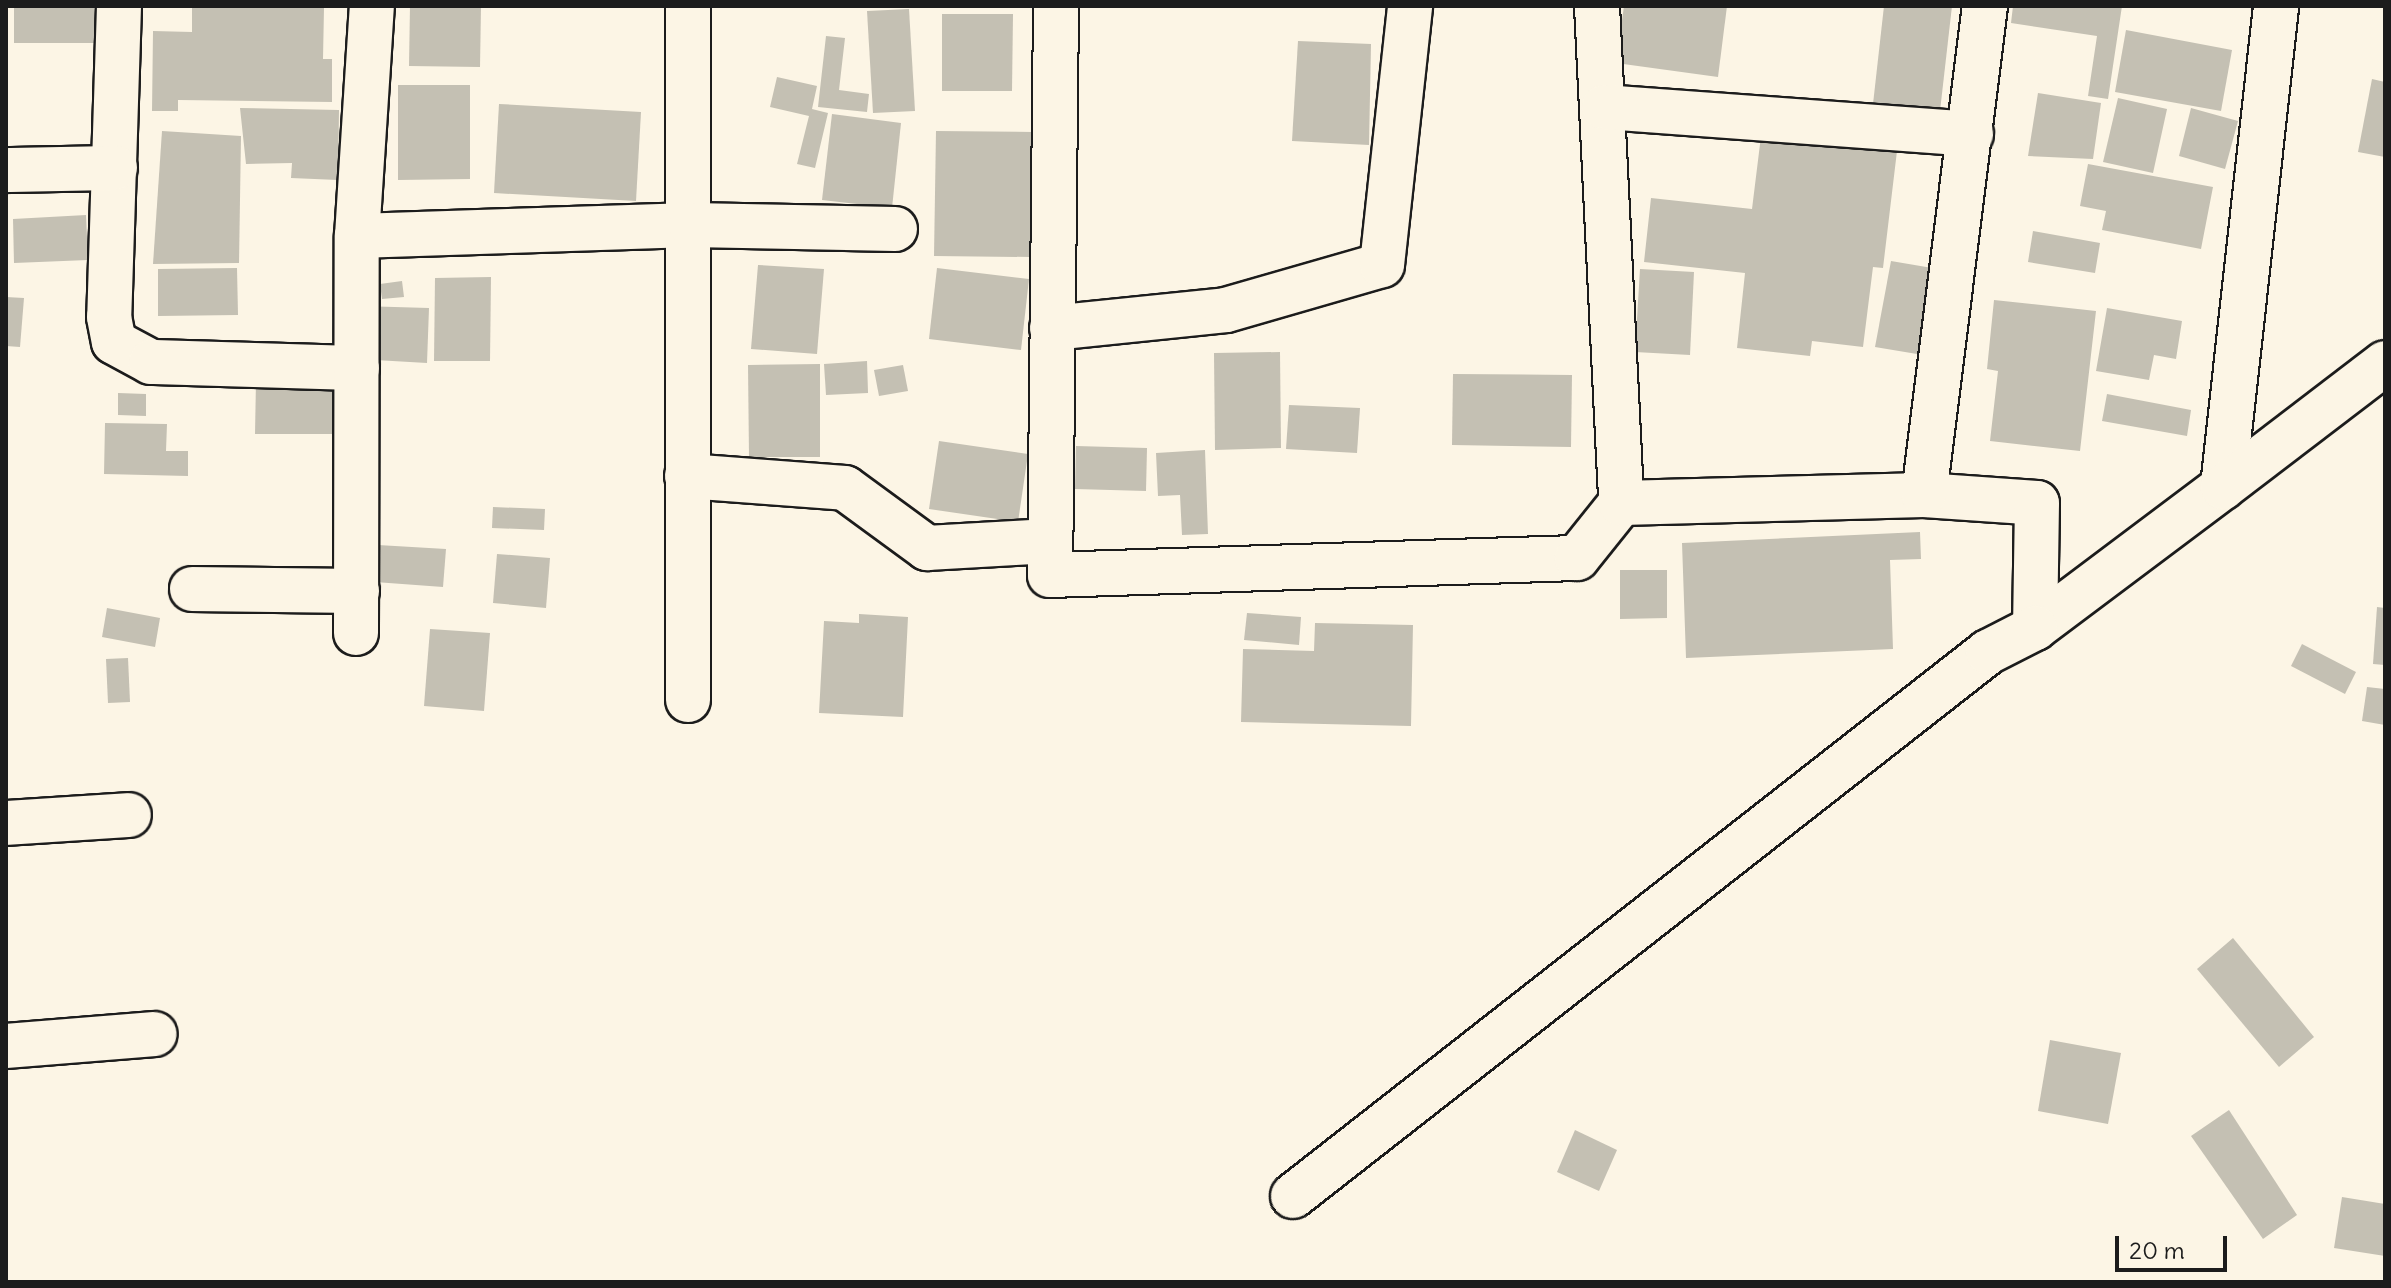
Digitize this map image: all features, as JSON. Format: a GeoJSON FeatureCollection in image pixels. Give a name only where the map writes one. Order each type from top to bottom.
{"type":"FeatureCollection","features":[{"type":"Feature","properties":{"kind":"street"},"geometry":{"type":"LineString","coordinates":[[119,6],[109,317],[114,342],[126,352],[151,362],[357,368]]}},
{"type":"Feature","properties":{"kind":"street"},"geometry":{"type":"LineString","coordinates":[[192,589],[356,612],[357,236],[372,6]]}},
{"type":"Feature","properties":{"kind":"street"},"geometry":{"type":"LineString","coordinates":[[688,6],[691,225],[687,476],[688,700]]}},
{"type":"Feature","properties":{"kind":"street"},"geometry":{"type":"LineString","coordinates":[[1056,6],[1050,575],[1577,558],[1621,503],[1597,6]]}},
{"type":"Feature","properties":{"kind":"street"},"geometry":{"type":"LineString","coordinates":[[1052,328],[1226,310],[1382,265],[1410,6]]}},
{"type":"Feature","properties":{"kind":"street"},"geometry":{"type":"LineString","coordinates":[[1924,495],[1985,6]]}},
{"type":"Feature","properties":{"kind":"street"},"geometry":{"type":"LineString","coordinates":[[2223,487],[2276,6]]}},
{"type":"Feature","properties":{"kind":"street"},"geometry":{"type":"LineString","coordinates":[[1604,107],[1971,134]]}},
{"type":"Feature","properties":{"kind":"street"},"geometry":{"type":"LineString","coordinates":[[6,170],[115,168]]}},
{"type":"Feature","properties":{"kind":"street"},"geometry":{"type":"LineString","coordinates":[[357,236],[691,225],[895,229]]}},
{"type":"Feature","properties":{"kind":"street"},"geometry":{"type":"LineString","coordinates":[[1293,1196],[1988,652],[2035,628],[2385,363]]}},
{"type":"Feature","properties":{"kind":"street"},"geometry":{"type":"LineString","coordinates":[[687,476],[845,488],[927,548],[1050,541]]}},
{"type":"Feature","properties":{"kind":"street"},"geometry":{"type":"LineString","coordinates":[[1621,503],[1924,495],[2037,503],[2035,628]]}},
{"type":"Feature","properties":{"kind":"street"},"geometry":{"type":"LineString","coordinates":[[6,823],[129,815]]}},
{"type":"Feature","properties":{"kind":"street"},"geometry":{"type":"LineString","coordinates":[[6,1046],[155,1034]]}},
{"type":"Feature","properties":{"kind":"building"},"geometry":{"type":"Polygon","coordinates":[[[14,6],[109,6],[110,43],[14,43],[14,6]]]}},
{"type":"Feature","properties":{"kind":"building"},"geometry":{"type":"Polygon","coordinates":[[[192,6],[324,8],[323,59],[332,59],[332,102],[178,100],[178,111],[152,111],[153,31],[192,32],[192,6]]]}},
{"type":"Feature","properties":{"kind":"building"},"geometry":{"type":"Polygon","coordinates":[[[410,6],[481,6],[480,67],[409,66],[410,6]]]}},
{"type":"Feature","properties":{"kind":"building"},"geometry":{"type":"Polygon","coordinates":[[[1624,6],[1727,6],[1718,77],[1616,63],[1624,6]]]}},
{"type":"Feature","properties":{"kind":"building"},"geometry":{"type":"Polygon","coordinates":[[[1884,6],[1952,6],[1940,111],[1873,104],[1884,6]]]}},
{"type":"Feature","properties":{"kind":"building"},"geometry":{"type":"Polygon","coordinates":[[[2013,6],[2122,6],[2108,99],[2088,96],[2097,36],[2011,23],[2013,6]]]}},
{"type":"Feature","properties":{"kind":"building"},"geometry":{"type":"Polygon","coordinates":[[[909,9],[915,111],[873,113],[867,11],[909,9]]]}},
{"type":"Feature","properties":{"kind":"building"},"geometry":{"type":"Polygon","coordinates":[[[942,14],[1013,14],[1012,91],[942,91],[942,14]]]}},
{"type":"Feature","properties":{"kind":"building"},"geometry":{"type":"Polygon","coordinates":[[[2126,30],[2232,50],[2221,111],[2115,92],[2126,30]]]}},
{"type":"Feature","properties":{"kind":"building"},"geometry":{"type":"Polygon","coordinates":[[[826,36],[845,38],[839,90],[869,94],[867,112],[818,107],[826,36]]]}},
{"type":"Feature","properties":{"kind":"building"},"geometry":{"type":"Polygon","coordinates":[[[1298,41],[1371,44],[1369,145],[1292,141],[1298,41]]]}},
{"type":"Feature","properties":{"kind":"building"},"geometry":{"type":"Polygon","coordinates":[[[777,77],[817,86],[812,109],[828,113],[815,168],[797,164],[809,116],[770,107],[777,77]]]}},
{"type":"Feature","properties":{"kind":"building"},"geometry":{"type":"Polygon","coordinates":[[[2372,79],[2385,82],[2385,157],[2358,152],[2372,79]]]}},
{"type":"Feature","properties":{"kind":"building"},"geometry":{"type":"Polygon","coordinates":[[[398,85],[470,85],[470,179],[398,180],[398,85]]]}},
{"type":"Feature","properties":{"kind":"building"},"geometry":{"type":"Polygon","coordinates":[[[2038,93],[2101,103],[2093,159],[2028,156],[2038,93]]]}},
{"type":"Feature","properties":{"kind":"building"},"geometry":{"type":"Polygon","coordinates":[[[2118,98],[2167,109],[2153,173],[2103,162],[2118,98]]]}},
{"type":"Feature","properties":{"kind":"building"},"geometry":{"type":"Polygon","coordinates":[[[499,104],[641,112],[636,201],[494,193],[499,104]]]}},
{"type":"Feature","properties":{"kind":"building"},"geometry":{"type":"Polygon","coordinates":[[[240,108],[339,110],[338,180],[291,178],[292,163],[246,164],[240,108]]]}},
{"type":"Feature","properties":{"kind":"building"},"geometry":{"type":"Polygon","coordinates":[[[2191,108],[2238,121],[2225,169],[2179,156],[2191,108]]]}},
{"type":"Feature","properties":{"kind":"building"},"geometry":{"type":"Polygon","coordinates":[[[832,114],[901,123],[892,208],[822,200],[832,114]]]}},
{"type":"Feature","properties":{"kind":"building"},"geometry":{"type":"Polygon","coordinates":[[[162,131],[241,136],[239,263],[153,264],[162,131]]]}},
{"type":"Feature","properties":{"kind":"building"},"geometry":{"type":"Polygon","coordinates":[[[936,131],[1033,132],[1030,257],[934,256],[936,131]]]}},
{"type":"Feature","properties":{"kind":"building"},"geometry":{"type":"Polygon","coordinates":[[[1761,136],[1897,151],[1883,268],[1873,267],[1863,347],[1812,341],[1810,356],[1737,348],[1745,273],[1644,262],[1651,198],[1752,209],[1761,136]]]}},
{"type":"Feature","properties":{"kind":"building"},"geometry":{"type":"Polygon","coordinates":[[[2088,164],[2213,187],[2201,249],[2102,230],[2106,211],[2080,206],[2088,164]]]}},
{"type":"Feature","properties":{"kind":"building"},"geometry":{"type":"Polygon","coordinates":[[[86,215],[88,260],[14,263],[13,219],[86,215]]]}},
{"type":"Feature","properties":{"kind":"building"},"geometry":{"type":"Polygon","coordinates":[[[2033,231],[2100,243],[2095,273],[2028,262],[2033,231]]]}},
{"type":"Feature","properties":{"kind":"building"},"geometry":{"type":"Polygon","coordinates":[[[1891,261],[1944,270],[1929,356],[1875,347],[1891,261]]]}},
{"type":"Feature","properties":{"kind":"building"},"geometry":{"type":"Polygon","coordinates":[[[758,265],[824,269],[817,354],[751,349],[758,265]]]}},
{"type":"Feature","properties":{"kind":"building"},"geometry":{"type":"Polygon","coordinates":[[[237,268],[238,315],[158,316],[158,269],[237,268]]]}},
{"type":"Feature","properties":{"kind":"building"},"geometry":{"type":"Polygon","coordinates":[[[937,268],[1029,279],[1021,350],[929,339],[937,268]]]}},
{"type":"Feature","properties":{"kind":"building"},"geometry":{"type":"Polygon","coordinates":[[[1640,269],[1694,272],[1690,355],[1635,352],[1640,269]]]}},
{"type":"Feature","properties":{"kind":"building"},"geometry":{"type":"Polygon","coordinates":[[[491,277],[490,361],[434,361],[435,278],[491,277]]]}},
{"type":"Feature","properties":{"kind":"building"},"geometry":{"type":"Polygon","coordinates":[[[402,281],[404,297],[382,299],[380,284],[402,281]]]}},
{"type":"Feature","properties":{"kind":"building"},"geometry":{"type":"Polygon","coordinates":[[[6,297],[24,298],[20,347],[6,346],[6,297]]]}},
{"type":"Feature","properties":{"kind":"building"},"geometry":{"type":"Polygon","coordinates":[[[1994,300],[2096,311],[2080,451],[1990,441],[1998,371],[1987,369],[1994,300]]]}},
{"type":"Feature","properties":{"kind":"building"},"geometry":{"type":"Polygon","coordinates":[[[360,306],[429,308],[427,363],[358,359],[360,306]]]}},
{"type":"Feature","properties":{"kind":"building"},"geometry":{"type":"Polygon","coordinates":[[[2107,308],[2182,321],[2176,359],[2154,355],[2149,380],[2096,371],[2107,308]]]}},
{"type":"Feature","properties":{"kind":"building"},"geometry":{"type":"Polygon","coordinates":[[[1280,352],[1281,448],[1215,450],[1214,353],[1280,352]]]}},
{"type":"Feature","properties":{"kind":"building"},"geometry":{"type":"Polygon","coordinates":[[[867,361],[868,393],[826,395],[824,364],[867,361]]]}},
{"type":"Feature","properties":{"kind":"building"},"geometry":{"type":"Polygon","coordinates":[[[820,364],[820,457],[749,457],[748,365],[820,364]]]}},
{"type":"Feature","properties":{"kind":"building"},"geometry":{"type":"Polygon","coordinates":[[[903,365],[908,391],[879,396],[874,370],[903,365]]]}},
{"type":"Feature","properties":{"kind":"building"},"geometry":{"type":"Polygon","coordinates":[[[1453,374],[1572,375],[1571,447],[1452,445],[1453,374]]]}},
{"type":"Feature","properties":{"kind":"building"},"geometry":{"type":"Polygon","coordinates":[[[256,381],[342,381],[341,434],[255,434],[256,381]]]}},
{"type":"Feature","properties":{"kind":"building"},"geometry":{"type":"Polygon","coordinates":[[[118,393],[146,394],[146,416],[118,415],[118,393]]]}},
{"type":"Feature","properties":{"kind":"building"},"geometry":{"type":"Polygon","coordinates":[[[2107,394],[2191,410],[2187,436],[2102,421],[2107,394]]]}},
{"type":"Feature","properties":{"kind":"building"},"geometry":{"type":"Polygon","coordinates":[[[1289,405],[1360,408],[1357,453],[1286,449],[1289,405]]]}},
{"type":"Feature","properties":{"kind":"building"},"geometry":{"type":"Polygon","coordinates":[[[105,423],[167,424],[166,451],[188,451],[188,476],[104,474],[105,423]]]}},
{"type":"Feature","properties":{"kind":"building"},"geometry":{"type":"Polygon","coordinates":[[[939,441],[1028,454],[1018,522],[929,509],[939,441]]]}},
{"type":"Feature","properties":{"kind":"building"},"geometry":{"type":"Polygon","coordinates":[[[1076,446],[1147,448],[1146,491],[1075,489],[1076,446]]]}},
{"type":"Feature","properties":{"kind":"building"},"geometry":{"type":"Polygon","coordinates":[[[1205,450],[1208,534],[1182,535],[1180,495],[1158,496],[1156,453],[1205,450]]]}},
{"type":"Feature","properties":{"kind":"building"},"geometry":{"type":"Polygon","coordinates":[[[493,507],[545,509],[544,530],[492,528],[493,507]]]}},
{"type":"Feature","properties":{"kind":"building"},"geometry":{"type":"Polygon","coordinates":[[[1920,532],[1921,559],[1890,560],[1893,649],[1686,658],[1682,543],[1920,532]]]}},
{"type":"Feature","properties":{"kind":"building"},"geometry":{"type":"Polygon","coordinates":[[[378,545],[446,549],[443,587],[375,582],[378,545]]]}},
{"type":"Feature","properties":{"kind":"building"},"geometry":{"type":"Polygon","coordinates":[[[497,554],[550,558],[546,608],[493,603],[497,554]]]}},
{"type":"Feature","properties":{"kind":"building"},"geometry":{"type":"Polygon","coordinates":[[[1620,570],[1667,570],[1667,618],[1620,619],[1620,570]]]}},
{"type":"Feature","properties":{"kind":"building"},"geometry":{"type":"Polygon","coordinates":[[[2377,607],[2385,608],[2385,665],[2373,664],[2377,607]]]}},
{"type":"Feature","properties":{"kind":"building"},"geometry":{"type":"Polygon","coordinates":[[[107,608],[160,618],[155,647],[102,637],[107,608]]]}},
{"type":"Feature","properties":{"kind":"building"},"geometry":{"type":"Polygon","coordinates":[[[1247,613],[1301,617],[1299,645],[1244,640],[1247,613]]]}},
{"type":"Feature","properties":{"kind":"building"},"geometry":{"type":"Polygon","coordinates":[[[859,614],[908,617],[903,717],[819,713],[824,621],[859,623],[859,614]]]}},
{"type":"Feature","properties":{"kind":"building"},"geometry":{"type":"Polygon","coordinates":[[[1315,623],[1413,625],[1411,726],[1241,722],[1243,649],[1314,651],[1315,623]]]}},
{"type":"Feature","properties":{"kind":"building"},"geometry":{"type":"Polygon","coordinates":[[[430,629],[490,633],[484,711],[424,706],[430,629]]]}},
{"type":"Feature","properties":{"kind":"building"},"geometry":{"type":"Polygon","coordinates":[[[2302,644],[2356,672],[2345,694],[2291,666],[2302,644]]]}},
{"type":"Feature","properties":{"kind":"building"},"geometry":{"type":"Polygon","coordinates":[[[128,658],[130,702],[108,703],[106,659],[128,658]]]}},
{"type":"Feature","properties":{"kind":"building"},"geometry":{"type":"Polygon","coordinates":[[[2367,687],[2385,689],[2385,725],[2362,721],[2367,687]]]}},
{"type":"Feature","properties":{"kind":"building"},"geometry":{"type":"Polygon","coordinates":[[[2233,938],[2314,1037],[2279,1067],[2197,969],[2233,938]]]}},
{"type":"Feature","properties":{"kind":"building"},"geometry":{"type":"Polygon","coordinates":[[[2050,1040],[2121,1053],[2108,1124],[2038,1111],[2050,1040]]]}},
{"type":"Feature","properties":{"kind":"building"},"geometry":{"type":"Polygon","coordinates":[[[2229,1110],[2297,1215],[2263,1239],[2191,1136],[2229,1110]]]}},
{"type":"Feature","properties":{"kind":"building"},"geometry":{"type":"Polygon","coordinates":[[[1575,1130],[1617,1150],[1599,1191],[1557,1172],[1575,1130]]]}},
{"type":"Feature","properties":{"kind":"building"},"geometry":{"type":"Polygon","coordinates":[[[2342,1197],[2385,1204],[2385,1256],[2334,1248],[2342,1197]]]}}]}
